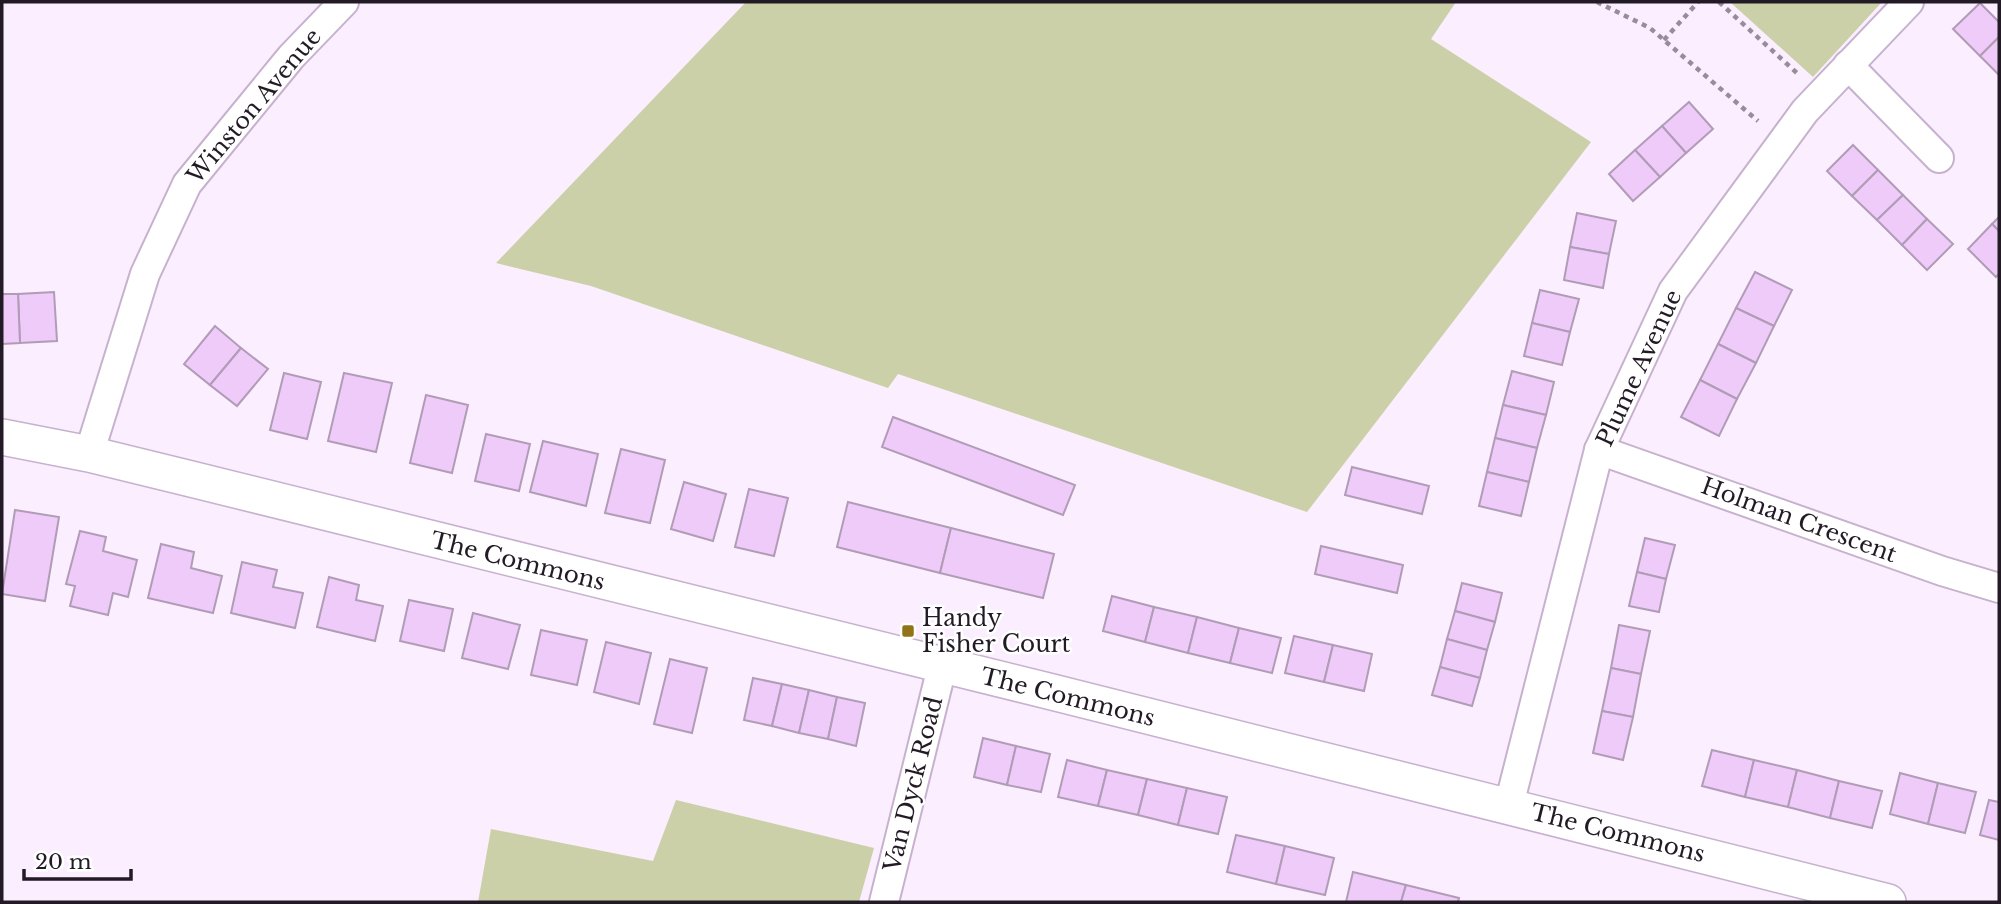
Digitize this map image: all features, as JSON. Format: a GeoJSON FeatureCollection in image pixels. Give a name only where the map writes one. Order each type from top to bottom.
{"type":"FeatureCollection","features":[{"type":"Feature","properties":{"kind":"street","name":"Winston Avenue"},"geometry":{"type":"LineString","coordinates":[[89,454],[145,274],[187,184],[291,57],[344,2]]}},
{"type":"Feature","properties":{"kind":"street","name":"Plume Avenue"},"geometry":{"type":"LineString","coordinates":[[1509,805],[1599,450],[1673,291],[1805,111],[1909,2]]}},
{"type":"Feature","properties":{"kind":"street"},"geometry":{"type":"LineString","coordinates":[[1848,65],[1939,158]]}},
{"type":"Feature","properties":{"kind":"street","name":"The Commons"},"geometry":{"type":"LineString","coordinates":[[2,437],[89,454],[1509,805],[1888,902]]}},
{"type":"Feature","properties":{"kind":"street","name":"Holman Crescent"},"geometry":{"type":"LineString","coordinates":[[1599,450],[1942,571],[1999,588]]}},
{"type":"Feature","properties":{"kind":"street","name":"Van Dyck Road"},"geometry":{"type":"LineString","coordinates":[[884,902],[942,667]]}},
{"type":"Feature","properties":{"kind":"path"},"geometry":{"type":"LineString","coordinates":[[1597,2],[1650,28],[1766,128]]}},
{"type":"Feature","properties":{"kind":"path"},"geometry":{"type":"LineString","coordinates":[[1664,40],[1698,2]]}},
{"type":"Feature","properties":{"kind":"path"},"geometry":{"type":"LineString","coordinates":[[1718,2],[1807,83]]}},
{"type":"Feature","properties":{"kind":"green space"},"geometry":{"type":"Polygon","coordinates":[[[746,2],[1456,2],[1431,39],[1591,142],[1307,512],[898,374],[888,388],[591,286],[496,263],[746,2]]]}},
{"type":"Feature","properties":{"kind":"green space"},"geometry":{"type":"Polygon","coordinates":[[[1730,2],[1882,2],[1813,77],[1730,2]]]}},
{"type":"Feature","properties":{"kind":"green space"},"geometry":{"type":"Polygon","coordinates":[[[676,800],[874,848],[859,902],[478,902],[491,829],[653,861],[676,800]]]}},
{"type":"Feature","properties":{"kind":"building"},"geometry":{"type":"Polygon","coordinates":[[[1980,3],[1999,22],[1999,37],[1980,56],[1953,29],[1980,3]]]}},
{"type":"Feature","properties":{"kind":"building"},"geometry":{"type":"Polygon","coordinates":[[[1999,37],[1999,75],[1980,56],[1999,37]]]}},
{"type":"Feature","properties":{"kind":"building"},"geometry":{"type":"Polygon","coordinates":[[[1689,102],[1713,129],[1686,153],[1662,126],[1689,102]]]}},
{"type":"Feature","properties":{"kind":"building"},"geometry":{"type":"Polygon","coordinates":[[[1662,126],[1686,153],[1660,177],[1635,150],[1662,126]]]}},
{"type":"Feature","properties":{"kind":"building"},"geometry":{"type":"Polygon","coordinates":[[[1853,145],[1878,170],[1852,196],[1827,171],[1853,145]]]}},
{"type":"Feature","properties":{"kind":"building"},"geometry":{"type":"Polygon","coordinates":[[[1635,150],[1660,177],[1633,201],[1609,174],[1635,150]]]}},
{"type":"Feature","properties":{"kind":"building"},"geometry":{"type":"Polygon","coordinates":[[[1878,170],[1903,195],[1877,220],[1852,196],[1878,170]]]}},
{"type":"Feature","properties":{"kind":"building"},"geometry":{"type":"Polygon","coordinates":[[[1903,195],[1927,219],[1902,245],[1877,220],[1903,195]]]}},
{"type":"Feature","properties":{"kind":"building"},"geometry":{"type":"Polygon","coordinates":[[[1577,213],[1616,221],[1609,254],[1570,247],[1577,213]]]}},
{"type":"Feature","properties":{"kind":"building"},"geometry":{"type":"Polygon","coordinates":[[[1999,217],[1999,231],[1992,224],[1999,217]]]}},
{"type":"Feature","properties":{"kind":"building"},"geometry":{"type":"Polygon","coordinates":[[[1927,219],[1953,244],[1927,270],[1902,245],[1927,219]]]}},
{"type":"Feature","properties":{"kind":"building"},"geometry":{"type":"Polygon","coordinates":[[[1992,224],[1999,231],[1999,274],[1996,277],[1968,249],[1992,224]]]}},
{"type":"Feature","properties":{"kind":"building"},"geometry":{"type":"Polygon","coordinates":[[[1570,247],[1609,254],[1603,288],[1564,280],[1570,247]]]}},
{"type":"Feature","properties":{"kind":"building"},"geometry":{"type":"Polygon","coordinates":[[[1755,272],[1792,290],[1774,326],[1736,308],[1755,272]]]}},
{"type":"Feature","properties":{"kind":"building"},"geometry":{"type":"Polygon","coordinates":[[[1540,290],[1579,299],[1570,332],[1532,323],[1540,290]]]}},
{"type":"Feature","properties":{"kind":"building"},"geometry":{"type":"Polygon","coordinates":[[[54,292],[57,341],[20,343],[18,294],[54,292]]]}},
{"type":"Feature","properties":{"kind":"building"},"geometry":{"type":"Polygon","coordinates":[[[2,294],[18,294],[20,343],[2,344],[2,294]]]}},
{"type":"Feature","properties":{"kind":"building"},"geometry":{"type":"Polygon","coordinates":[[[1736,308],[1774,326],[1756,363],[1718,344],[1736,308]]]}},
{"type":"Feature","properties":{"kind":"building"},"geometry":{"type":"Polygon","coordinates":[[[1532,323],[1570,332],[1562,365],[1524,356],[1532,323]]]}},
{"type":"Feature","properties":{"kind":"building"},"geometry":{"type":"Polygon","coordinates":[[[215,326],[241,348],[210,385],[184,364],[215,326]]]}},
{"type":"Feature","properties":{"kind":"building"},"geometry":{"type":"Polygon","coordinates":[[[1718,344],[1756,363],[1737,399],[1700,380],[1718,344]]]}},
{"type":"Feature","properties":{"kind":"building"},"geometry":{"type":"Polygon","coordinates":[[[241,348],[268,369],[237,406],[210,385],[241,348]]]}},
{"type":"Feature","properties":{"kind":"building"},"geometry":{"type":"Polygon","coordinates":[[[1512,371],[1554,382],[1546,415],[1503,405],[1512,371]]]}},
{"type":"Feature","properties":{"kind":"building"},"geometry":{"type":"Polygon","coordinates":[[[284,373],[321,382],[307,439],[270,430],[284,373]]]}},
{"type":"Feature","properties":{"kind":"building"},"geometry":{"type":"Polygon","coordinates":[[[344,373],[392,383],[376,452],[328,441],[344,373]]]}},
{"type":"Feature","properties":{"kind":"building"},"geometry":{"type":"Polygon","coordinates":[[[1700,380],[1737,399],[1719,436],[1681,417],[1700,380]]]}},
{"type":"Feature","properties":{"kind":"building"},"geometry":{"type":"Polygon","coordinates":[[[426,395],[468,405],[452,473],[410,463],[426,395]]]}},
{"type":"Feature","properties":{"kind":"building"},"geometry":{"type":"Polygon","coordinates":[[[1503,405],[1546,415],[1537,448],[1495,438],[1503,405]]]}},
{"type":"Feature","properties":{"kind":"building"},"geometry":{"type":"Polygon","coordinates":[[[893,417],[1075,485],[1063,515],[882,447],[893,417]]]}},
{"type":"Feature","properties":{"kind":"building"},"geometry":{"type":"Polygon","coordinates":[[[486,434],[530,444],[519,491],[475,481],[486,434]]]}},
{"type":"Feature","properties":{"kind":"building"},"geometry":{"type":"Polygon","coordinates":[[[1495,438],[1537,448],[1529,482],[1487,472],[1495,438]]]}},
{"type":"Feature","properties":{"kind":"building"},"geometry":{"type":"Polygon","coordinates":[[[543,441],[598,454],[586,506],[530,492],[543,441]]]}},
{"type":"Feature","properties":{"kind":"building"},"geometry":{"type":"Polygon","coordinates":[[[621,449],[665,460],[650,523],[605,513],[621,449]]]}},
{"type":"Feature","properties":{"kind":"building"},"geometry":{"type":"Polygon","coordinates":[[[1352,467],[1429,486],[1422,514],[1345,495],[1352,467]]]}},
{"type":"Feature","properties":{"kind":"building"},"geometry":{"type":"Polygon","coordinates":[[[1487,472],[1529,482],[1521,516],[1479,506],[1487,472]]]}},
{"type":"Feature","properties":{"kind":"building"},"geometry":{"type":"Polygon","coordinates":[[[684,482],[726,494],[713,541],[671,529],[684,482]]]}},
{"type":"Feature","properties":{"kind":"building"},"geometry":{"type":"Polygon","coordinates":[[[749,489],[788,498],[774,556],[735,547],[749,489]]]}},
{"type":"Feature","properties":{"kind":"building"},"geometry":{"type":"Polygon","coordinates":[[[848,502],[951,528],[940,573],[837,547],[848,502]]]}},
{"type":"Feature","properties":{"kind":"building"},"geometry":{"type":"Polygon","coordinates":[[[15,510],[59,517],[45,601],[2,594],[15,510]]]}},
{"type":"Feature","properties":{"kind":"building"},"geometry":{"type":"Polygon","coordinates":[[[951,528],[1054,554],[1043,598],[940,573],[951,528]]]}},
{"type":"Feature","properties":{"kind":"building"},"geometry":{"type":"Polygon","coordinates":[[[80,531],[106,537],[103,551],[137,560],[128,597],[113,593],[108,615],[70,606],[75,586],[66,584],[80,531]]]}},
{"type":"Feature","properties":{"kind":"building"},"geometry":{"type":"Polygon","coordinates":[[[1645,538],[1675,545],[1666,579],[1637,572],[1645,538]]]}},
{"type":"Feature","properties":{"kind":"building"},"geometry":{"type":"Polygon","coordinates":[[[161,544],[194,552],[191,568],[222,576],[213,613],[148,598],[161,544]]]}},
{"type":"Feature","properties":{"kind":"building"},"geometry":{"type":"Polygon","coordinates":[[[1321,546],[1403,565],[1397,593],[1315,574],[1321,546]]]}},
{"type":"Feature","properties":{"kind":"building"},"geometry":{"type":"Polygon","coordinates":[[[242,562],[277,570],[273,587],[303,593],[295,628],[231,613],[242,562]]]}},
{"type":"Feature","properties":{"kind":"building"},"geometry":{"type":"Polygon","coordinates":[[[1637,572],[1666,579],[1659,612],[1629,606],[1637,572]]]}},
{"type":"Feature","properties":{"kind":"building"},"geometry":{"type":"Polygon","coordinates":[[[329,577],[359,585],[356,600],[383,606],[375,641],[317,627],[329,577]]]}},
{"type":"Feature","properties":{"kind":"building"},"geometry":{"type":"Polygon","coordinates":[[[1462,583],[1502,593],[1495,622],[1455,611],[1462,583]]]}},
{"type":"Feature","properties":{"kind":"building"},"geometry":{"type":"Polygon","coordinates":[[[1112,596],[1154,607],[1145,642],[1103,631],[1112,596]]]}},
{"type":"Feature","properties":{"kind":"building"},"geometry":{"type":"Polygon","coordinates":[[[409,600],[453,609],[444,651],[400,641],[409,600]]]}},
{"type":"Feature","properties":{"kind":"building"},"geometry":{"type":"Polygon","coordinates":[[[1154,607],[1197,617],[1188,653],[1145,642],[1154,607]]]}},
{"type":"Feature","properties":{"kind":"building"},"geometry":{"type":"Polygon","coordinates":[[[1455,611],[1495,622],[1487,650],[1447,639],[1455,611]]]}},
{"type":"Feature","properties":{"kind":"building"},"geometry":{"type":"Polygon","coordinates":[[[473,613],[520,625],[508,669],[462,658],[473,613]]]}},
{"type":"Feature","properties":{"kind":"building"},"geometry":{"type":"Polygon","coordinates":[[[1197,617],[1239,628],[1230,663],[1188,653],[1197,617]]]}},
{"type":"Feature","properties":{"kind":"building"},"geometry":{"type":"Polygon","coordinates":[[[1619,625],[1650,631],[1641,674],[1611,668],[1619,625]]]}},
{"type":"Feature","properties":{"kind":"building"},"geometry":{"type":"Polygon","coordinates":[[[1239,628],[1281,638],[1272,673],[1230,663],[1239,628]]]}},
{"type":"Feature","properties":{"kind":"building"},"geometry":{"type":"Polygon","coordinates":[[[541,630],[587,640],[577,685],[531,675],[541,630]]]}},
{"type":"Feature","properties":{"kind":"building"},"geometry":{"type":"Polygon","coordinates":[[[1294,636],[1333,645],[1324,682],[1285,673],[1294,636]]]}},
{"type":"Feature","properties":{"kind":"building"},"geometry":{"type":"Polygon","coordinates":[[[1447,639],[1487,650],[1480,678],[1440,667],[1447,639]]]}},
{"type":"Feature","properties":{"kind":"building"},"geometry":{"type":"Polygon","coordinates":[[[606,642],[651,653],[639,704],[594,692],[606,642]]]}},
{"type":"Feature","properties":{"kind":"building"},"geometry":{"type":"Polygon","coordinates":[[[1333,645],[1372,654],[1364,691],[1324,682],[1333,645]]]}},
{"type":"Feature","properties":{"kind":"building"},"geometry":{"type":"Polygon","coordinates":[[[670,659],[707,668],[692,733],[654,724],[670,659]]]}},
{"type":"Feature","properties":{"kind":"building"},"geometry":{"type":"Polygon","coordinates":[[[1440,667],[1480,678],[1472,706],[1432,695],[1440,667]]]}},
{"type":"Feature","properties":{"kind":"building"},"geometry":{"type":"Polygon","coordinates":[[[1611,668],[1641,674],[1633,717],[1602,711],[1611,668]]]}},
{"type":"Feature","properties":{"kind":"building"},"geometry":{"type":"Polygon","coordinates":[[[753,678],[782,684],[772,726],[744,720],[753,678]]]}},
{"type":"Feature","properties":{"kind":"building"},"geometry":{"type":"Polygon","coordinates":[[[782,684],[809,690],[799,733],[772,726],[782,684]]]}},
{"type":"Feature","properties":{"kind":"building"},"geometry":{"type":"Polygon","coordinates":[[[809,690],[837,697],[828,739],[799,733],[809,690]]]}},
{"type":"Feature","properties":{"kind":"building"},"geometry":{"type":"Polygon","coordinates":[[[837,697],[865,703],[856,746],[828,739],[837,697]]]}},
{"type":"Feature","properties":{"kind":"building"},"geometry":{"type":"Polygon","coordinates":[[[1602,711],[1633,717],[1623,760],[1593,753],[1602,711]]]}},
{"type":"Feature","properties":{"kind":"building"},"geometry":{"type":"Polygon","coordinates":[[[983,738],[1016,746],[1007,785],[974,777],[983,738]]]}},
{"type":"Feature","properties":{"kind":"building"},"geometry":{"type":"Polygon","coordinates":[[[1016,746],[1050,754],[1041,792],[1007,785],[1016,746]]]}},
{"type":"Feature","properties":{"kind":"building"},"geometry":{"type":"Polygon","coordinates":[[[1712,750],[1754,760],[1745,797],[1702,786],[1712,750]]]}},
{"type":"Feature","properties":{"kind":"building"},"geometry":{"type":"Polygon","coordinates":[[[1067,760],[1107,770],[1098,806],[1058,797],[1067,760]]]}},
{"type":"Feature","properties":{"kind":"building"},"geometry":{"type":"Polygon","coordinates":[[[1754,760],[1797,770],[1788,807],[1745,797],[1754,760]]]}},
{"type":"Feature","properties":{"kind":"building"},"geometry":{"type":"Polygon","coordinates":[[[1107,770],[1147,779],[1138,815],[1098,806],[1107,770]]]}},
{"type":"Feature","properties":{"kind":"building"},"geometry":{"type":"Polygon","coordinates":[[[1797,770],[1839,781],[1830,818],[1788,807],[1797,770]]]}},
{"type":"Feature","properties":{"kind":"building"},"geometry":{"type":"Polygon","coordinates":[[[1900,773],[1938,783],[1928,824],[1890,814],[1900,773]]]}},
{"type":"Feature","properties":{"kind":"building"},"geometry":{"type":"Polygon","coordinates":[[[1147,779],[1187,788],[1178,825],[1138,815],[1147,779]]]}},
{"type":"Feature","properties":{"kind":"building"},"geometry":{"type":"Polygon","coordinates":[[[1839,781],[1882,791],[1872,828],[1830,818],[1839,781]]]}},
{"type":"Feature","properties":{"kind":"building"},"geometry":{"type":"Polygon","coordinates":[[[1938,783],[1976,792],[1965,833],[1928,824],[1938,783]]]}},
{"type":"Feature","properties":{"kind":"building"},"geometry":{"type":"Polygon","coordinates":[[[1187,788],[1227,797],[1218,834],[1178,825],[1187,788]]]}},
{"type":"Feature","properties":{"kind":"building"},"geometry":{"type":"Polygon","coordinates":[[[1989,800],[1999,802],[1999,840],[1980,835],[1989,800]]]}},
{"type":"Feature","properties":{"kind":"building"},"geometry":{"type":"Polygon","coordinates":[[[1236,835],[1285,846],[1276,884],[1227,872],[1236,835]]]}},
{"type":"Feature","properties":{"kind":"building"},"geometry":{"type":"Polygon","coordinates":[[[1285,846],[1334,858],[1325,895],[1276,884],[1285,846]]]}},
{"type":"Feature","properties":{"kind":"building"},"geometry":{"type":"Polygon","coordinates":[[[1353,872],[1406,885],[1401,902],[1346,902],[1353,872]]]}},
{"type":"Feature","properties":{"kind":"building"},"geometry":{"type":"Polygon","coordinates":[[[1406,885],[1459,898],[1458,902],[1401,902],[1406,885]]]}},
{"type":"Feature","properties":{"kind":"place","name":"Handy Fisher Court"},"geometry":{"type":"Point","coordinates":[908,631]}}]}
